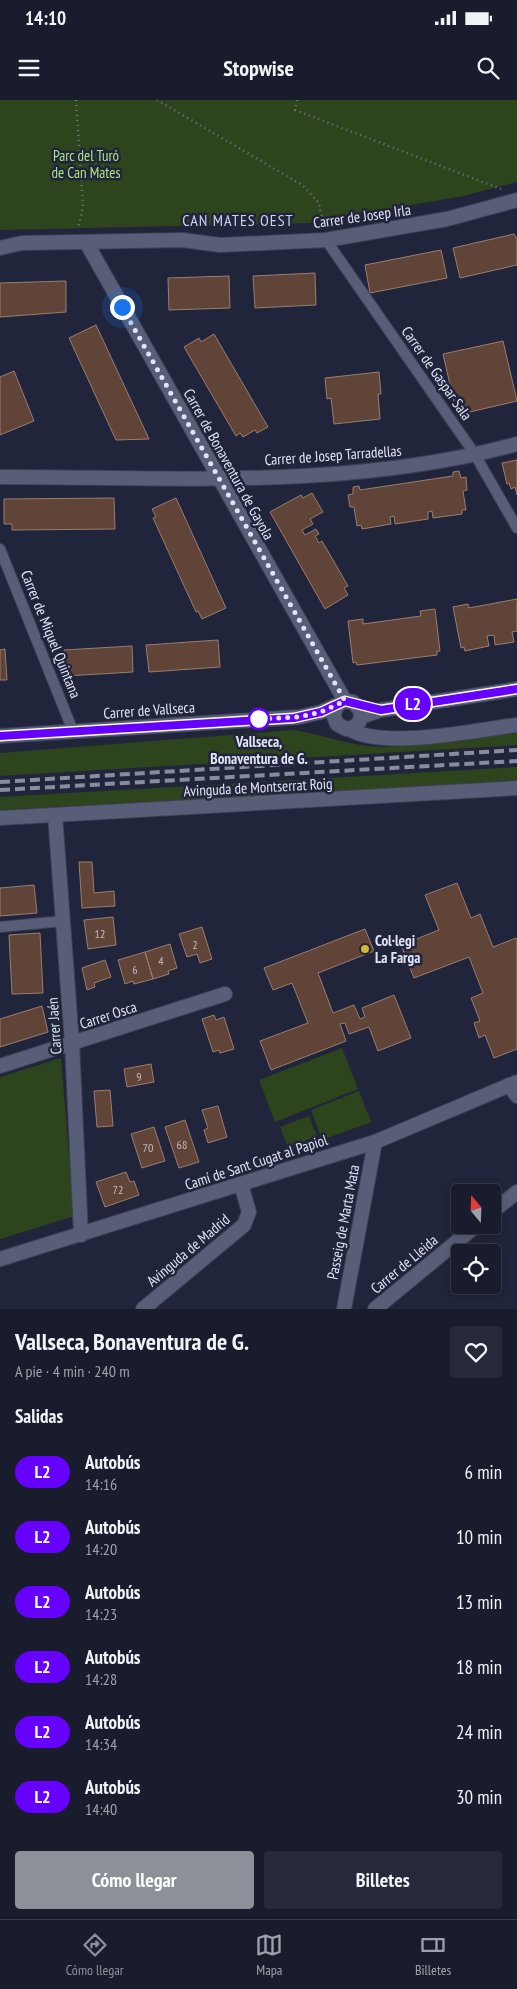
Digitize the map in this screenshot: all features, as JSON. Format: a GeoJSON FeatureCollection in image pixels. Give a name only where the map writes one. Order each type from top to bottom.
{"type":"FeatureCollection","features":[{"type":"Feature","properties":{"kind":"street","name":"Carrer de Josep Irla"},"geometry":{"type":"LineString","coordinates":[[0,248],[22,243],[194,241],[220,245],[326,240],[447,219],[512,196]]}},
{"type":"Feature","properties":{"kind":"street","name":"Carrer de Gaspar Sala"},"geometry":{"type":"LineString","coordinates":[[326,240],[474,453],[517,528]]}},
{"type":"Feature","properties":{"kind":"street","name":"Carrer de Bonaventura de Gayola"},"geometry":{"type":"LineString","coordinates":[[80,242],[352,709]]}},
{"type":"Feature","properties":{"kind":"street","name":"Carrer de Josep Tarradellas"},"geometry":{"type":"LineString","coordinates":[[0,477],[323,476],[405,466],[517,444]]}},
{"type":"Feature","properties":{"kind":"street","name":"Carrer de Miquel Quintana"},"geometry":{"type":"LineString","coordinates":[[0,549],[73,731]]}},
{"type":"Feature","properties":{"kind":"street","name":"Carrer de Vallseca"},"geometry":{"type":"LineString","coordinates":[[0,736],[299,717],[321,712],[352,709],[381,710],[517,689]]}},
{"type":"Feature","properties":{"kind":"street"},"geometry":{"type":"LineString","coordinates":[[352,709],[356,726],[343,726],[333,714],[352,709]]}},
{"type":"Feature","properties":{"kind":"street"},"geometry":{"type":"LineString","coordinates":[[352,709],[372,733],[385,738]]}},
{"type":"Feature","properties":{"kind":"street","name":"Carrer de Vallseca"},"geometry":{"type":"LineString","coordinates":[[299,717],[343,726],[368,736],[385,738],[517,725]]}},
{"type":"Feature","properties":{"kind":"street","name":"Avinguda de Montserrat Roig"},"geometry":{"type":"LineString","coordinates":[[0,818],[517,788]]}},
{"type":"Feature","properties":{"kind":"street","name":"Carrer Jaén"},"geometry":{"type":"LineString","coordinates":[[54,815],[72,1043],[81,1235]]}},
{"type":"Feature","properties":{"kind":"street"},"geometry":{"type":"LineString","coordinates":[[0,927],[63,921]]}},
{"type":"Feature","properties":{"kind":"street","name":"Carrer Osca"},"geometry":{"type":"LineString","coordinates":[[0,1066],[225,994]]}},
{"type":"Feature","properties":{"kind":"street","name":"Camí de Sant Cugat al Papiol"},"geometry":{"type":"LineString","coordinates":[[0,1259],[374,1142],[514,1088]]}},
{"type":"Feature","properties":{"kind":"street","name":"Passeig de Marta Mata"},"geometry":{"type":"LineString","coordinates":[[344,1309],[374,1142]]}},
{"type":"Feature","properties":{"kind":"street","name":"Avinguda de Madrid"},"geometry":{"type":"LineString","coordinates":[[143,1309],[244,1225],[249,1212],[241,1184]]}},
{"type":"Feature","properties":{"kind":"street"},"geometry":{"type":"LineString","coordinates":[[501,1205],[517,1192]]}},
{"type":"Feature","properties":{"kind":"street","name":"Carrer de Lleida"},"geometry":{"type":"LineString","coordinates":[[375,1309],[466,1234]]}},
{"type":"Feature","properties":{"kind":"path"},"geometry":{"type":"LineString","coordinates":[[76,100],[83,206],[80,242]]}},
{"type":"Feature","properties":{"kind":"path"},"geometry":{"type":"LineString","coordinates":[[157,100],[302,185],[320,203],[326,240]]}},
{"type":"Feature","properties":{"kind":"path"},"geometry":{"type":"LineString","coordinates":[[297,100],[295,110],[512,196]]}},
{"type":"Feature","properties":{"kind":"green space","name":"Parc del Turó de Can Mates"},"geometry":{"type":"Polygon","coordinates":[[[0,100],[517,100],[517,182],[463,196],[309,223],[0,230],[0,100]]]}},
{"type":"Feature","properties":{"kind":"green space"},"geometry":{"type":"Polygon","coordinates":[[[294,730],[350,743],[384,747],[517,733],[517,745],[0,776],[0,753],[294,730]]]}},
{"type":"Feature","properties":{"kind":"green space"},"geometry":{"type":"Polygon","coordinates":[[[517,767],[517,781],[0,810],[0,797],[517,767]]]}},
{"type":"Feature","properties":{"kind":"green space"},"geometry":{"type":"Polygon","coordinates":[[[342,1048],[358,1089],[275,1122],[259,1080],[342,1048]]]}},
{"type":"Feature","properties":{"kind":"green space"},"geometry":{"type":"Polygon","coordinates":[[[61,1058],[74,1216],[0,1239],[0,1077],[61,1058]]]}},
{"type":"Feature","properties":{"kind":"green space"},"geometry":{"type":"Polygon","coordinates":[[[359,1091],[371,1122],[322,1140],[311,1110],[359,1091]]]}},
{"type":"Feature","properties":{"kind":"green space"},"geometry":{"type":"Polygon","coordinates":[[[309,1116],[317,1136],[288,1148],[280,1127],[309,1116]]]}},
{"type":"Feature","properties":{"kind":"building"},"geometry":{"type":"Polygon","coordinates":[[[514,234],[517,239],[517,265],[460,278],[453,248],[514,234]]]}},
{"type":"Feature","properties":{"kind":"building"},"geometry":{"type":"Polygon","coordinates":[[[441,250],[447,278],[370,293],[365,265],[441,250]]]}},
{"type":"Feature","properties":{"kind":"building"},"geometry":{"type":"Polygon","coordinates":[[[315,273],[316,305],[255,308],[253,276],[315,273]]]}},
{"type":"Feature","properties":{"kind":"building"},"geometry":{"type":"Polygon","coordinates":[[[229,276],[230,308],[169,310],[168,278],[229,276]]]}},
{"type":"Feature","properties":{"kind":"building"},"geometry":{"type":"Polygon","coordinates":[[[66,281],[66,312],[0,317],[0,283],[66,281]]]}},
{"type":"Feature","properties":{"kind":"building"},"geometry":{"type":"Polygon","coordinates":[[[96,325],[149,439],[116,440],[69,338],[96,325]]]}},
{"type":"Feature","properties":{"kind":"building"},"geometry":{"type":"Polygon","coordinates":[[[214,334],[268,427],[257,433],[255,430],[243,437],[240,433],[236,436],[184,347],[199,338],[201,342],[214,334]]]}},
{"type":"Feature","properties":{"kind":"building"},"geometry":{"type":"Polygon","coordinates":[[[503,341],[517,401],[457,415],[443,354],[503,341]]]}},
{"type":"Feature","properties":{"kind":"building"},"geometry":{"type":"Polygon","coordinates":[[[14,371],[34,421],[0,435],[0,377],[14,371]]]}},
{"type":"Feature","properties":{"kind":"building"},"geometry":{"type":"Polygon","coordinates":[[[379,372],[381,394],[378,394],[380,419],[334,424],[331,398],[327,399],[325,378],[379,372]]]}},
{"type":"Feature","properties":{"kind":"building"},"geometry":{"type":"Polygon","coordinates":[[[517,460],[517,495],[515,487],[511,489],[509,483],[507,484],[502,463],[517,460]]]}},
{"type":"Feature","properties":{"kind":"building"},"geometry":{"type":"Polygon","coordinates":[[[459,471],[461,478],[466,477],[467,490],[463,491],[466,510],[462,510],[462,514],[433,518],[432,511],[428,512],[428,519],[395,524],[394,516],[390,517],[391,524],[362,529],[361,525],[357,526],[354,507],[350,507],[348,495],[353,494],[353,487],[359,486],[360,490],[453,476],[453,472],[459,471]]]}},
{"type":"Feature","properties":{"kind":"building"},"geometry":{"type":"Polygon","coordinates":[[[312,493],[323,512],[310,519],[313,524],[302,530],[305,535],[316,529],[319,534],[315,536],[319,543],[322,541],[348,586],[344,588],[348,595],[325,609],[270,512],[301,495],[303,498],[312,493]]]}},
{"type":"Feature","properties":{"kind":"building"},"geometry":{"type":"Polygon","coordinates":[[[114,498],[115,529],[12,530],[12,524],[4,524],[4,499],[114,498]]]}},
{"type":"Feature","properties":{"kind":"building"},"geometry":{"type":"Polygon","coordinates":[[[176,498],[226,608],[202,619],[198,611],[196,612],[153,518],[156,517],[152,509],[176,498]]]}},
{"type":"Feature","properties":{"kind":"building"},"geometry":{"type":"Polygon","coordinates":[[[517,599],[517,631],[512,632],[514,642],[495,645],[494,635],[487,636],[489,646],[465,651],[464,647],[461,648],[453,607],[468,604],[469,608],[517,599]]]}},
{"type":"Feature","properties":{"kind":"building"},"geometry":{"type":"Polygon","coordinates":[[[435,609],[440,651],[437,651],[437,655],[357,665],[356,662],[353,663],[348,621],[363,619],[363,624],[421,616],[420,611],[435,609]]]}},
{"type":"Feature","properties":{"kind":"building"},"geometry":{"type":"Polygon","coordinates":[[[218,640],[220,667],[149,672],[146,645],[218,640]]]}},
{"type":"Feature","properties":{"kind":"building"},"geometry":{"type":"Polygon","coordinates":[[[132,646],[133,672],[65,676],[64,650],[132,646]]]}},
{"type":"Feature","properties":{"kind":"building"},"geometry":{"type":"Polygon","coordinates":[[[5,649],[7,680],[0,680],[0,650],[5,649]]]}},
{"type":"Feature","properties":{"kind":"building"},"geometry":{"type":"Polygon","coordinates":[[[79,862],[92,862],[94,893],[114,891],[115,906],[82,908],[79,862]]]}},
{"type":"Feature","properties":{"kind":"building"},"geometry":{"type":"Polygon","coordinates":[[[457,883],[471,918],[480,914],[493,947],[516,938],[517,940],[517,1049],[494,1058],[485,1035],[479,1038],[474,1023],[480,1021],[471,998],[483,993],[469,957],[414,978],[401,945],[439,930],[425,895],[457,883]]]}},
{"type":"Feature","properties":{"kind":"building"},"geometry":{"type":"Polygon","coordinates":[[[34,885],[37,913],[0,916],[0,888],[34,885]]]}},
{"type":"Feature","properties":{"kind":"building"},"geometry":{"type":"Polygon","coordinates":[[[113,917],[116,945],[88,949],[84,920],[113,917]]]}},
{"type":"Feature","properties":{"kind":"building"},"geometry":{"type":"Polygon","coordinates":[[[202,927],[212,959],[200,963],[197,954],[187,957],[179,934],[202,927]]]}},
{"type":"Feature","properties":{"kind":"building"},"geometry":{"type":"Polygon","coordinates":[[[365,929],[374,951],[318,973],[333,1013],[354,1005],[360,1019],[365,1017],[362,1008],[394,995],[411,1038],[378,1051],[369,1027],[349,1034],[345,1023],[340,1024],[346,1041],[271,1070],[260,1041],[308,1023],[292,983],[273,990],[264,968],[365,929]]]}},
{"type":"Feature","properties":{"kind":"building"},"geometry":{"type":"Polygon","coordinates":[[[40,933],[43,993],[12,994],[9,935],[40,933]]]}},
{"type":"Feature","properties":{"kind":"building"},"geometry":{"type":"Polygon","coordinates":[[[170,944],[177,968],[168,971],[169,974],[153,979],[145,952],[170,944]]]}},
{"type":"Feature","properties":{"kind":"building"},"geometry":{"type":"Polygon","coordinates":[[[145,952],[153,979],[134,984],[133,981],[125,984],[118,960],[145,952]]]}},
{"type":"Feature","properties":{"kind":"building"},"geometry":{"type":"Polygon","coordinates":[[[105,960],[111,977],[94,983],[95,987],[87,990],[82,968],[105,960]]]}},
{"type":"Feature","properties":{"kind":"building"},"geometry":{"type":"Polygon","coordinates":[[[42,1006],[48,1032],[0,1047],[0,1019],[42,1006]]]}},
{"type":"Feature","properties":{"kind":"building"},"geometry":{"type":"Polygon","coordinates":[[[214,1015],[216,1020],[224,1017],[234,1049],[220,1053],[219,1050],[213,1052],[202,1019],[214,1015]]]}},
{"type":"Feature","properties":{"kind":"building"},"geometry":{"type":"Polygon","coordinates":[[[151,1064],[154,1082],[127,1087],[124,1069],[151,1064]]]}},
{"type":"Feature","properties":{"kind":"building"},"geometry":{"type":"Polygon","coordinates":[[[110,1090],[113,1126],[97,1127],[94,1091],[110,1090]]]}},
{"type":"Feature","properties":{"kind":"building"},"geometry":{"type":"Polygon","coordinates":[[[218,1106],[227,1137],[208,1143],[204,1130],[208,1128],[202,1110],[218,1106]]]}},
{"type":"Feature","properties":{"kind":"building"},"geometry":{"type":"Polygon","coordinates":[[[185,1120],[199,1162],[179,1168],[165,1127],[185,1120]]]}},
{"type":"Feature","properties":{"kind":"building"},"geometry":{"type":"Polygon","coordinates":[[[154,1127],[165,1161],[142,1168],[131,1134],[154,1127]]]}},
{"type":"Feature","properties":{"kind":"building"},"geometry":{"type":"Polygon","coordinates":[[[126,1172],[130,1182],[134,1181],[139,1195],[105,1207],[96,1182],[126,1172]]]}},
{"type":"Feature","properties":{"kind":"railway"},"geometry":{"type":"LineString","coordinates":[[0,782],[517,750]]}},
{"type":"Feature","properties":{"kind":"railway"},"geometry":{"type":"LineString","coordinates":[[0,790],[517,761]]}},
{"type":"Feature","properties":{"kind":"bus line","name":"L2"},"geometry":{"type":"LineString","coordinates":[[0,736],[294,718],[321,712],[345,701],[381,710],[517,689]]}},
{"type":"Feature","properties":{"kind":"place","name":"Vallseca, Bonaventura de G."},"geometry":{"type":"Point","coordinates":[259,719]}},
{"type":"Feature","properties":{"kind":"place","name":"Col·legi La Farga"},"geometry":{"type":"Point","coordinates":[365,949]}},
{"type":"Feature","properties":{"kind":"district","name":"CAN MATES OEST"},"geometry":{"type":"Point","coordinates":[238,220]}},
{"type":"Feature","properties":{"kind":"route"},"geometry":{"type":"LineString","coordinates":[[122,307],[345,701],[321,712],[299,717],[259,719]]}}]}
